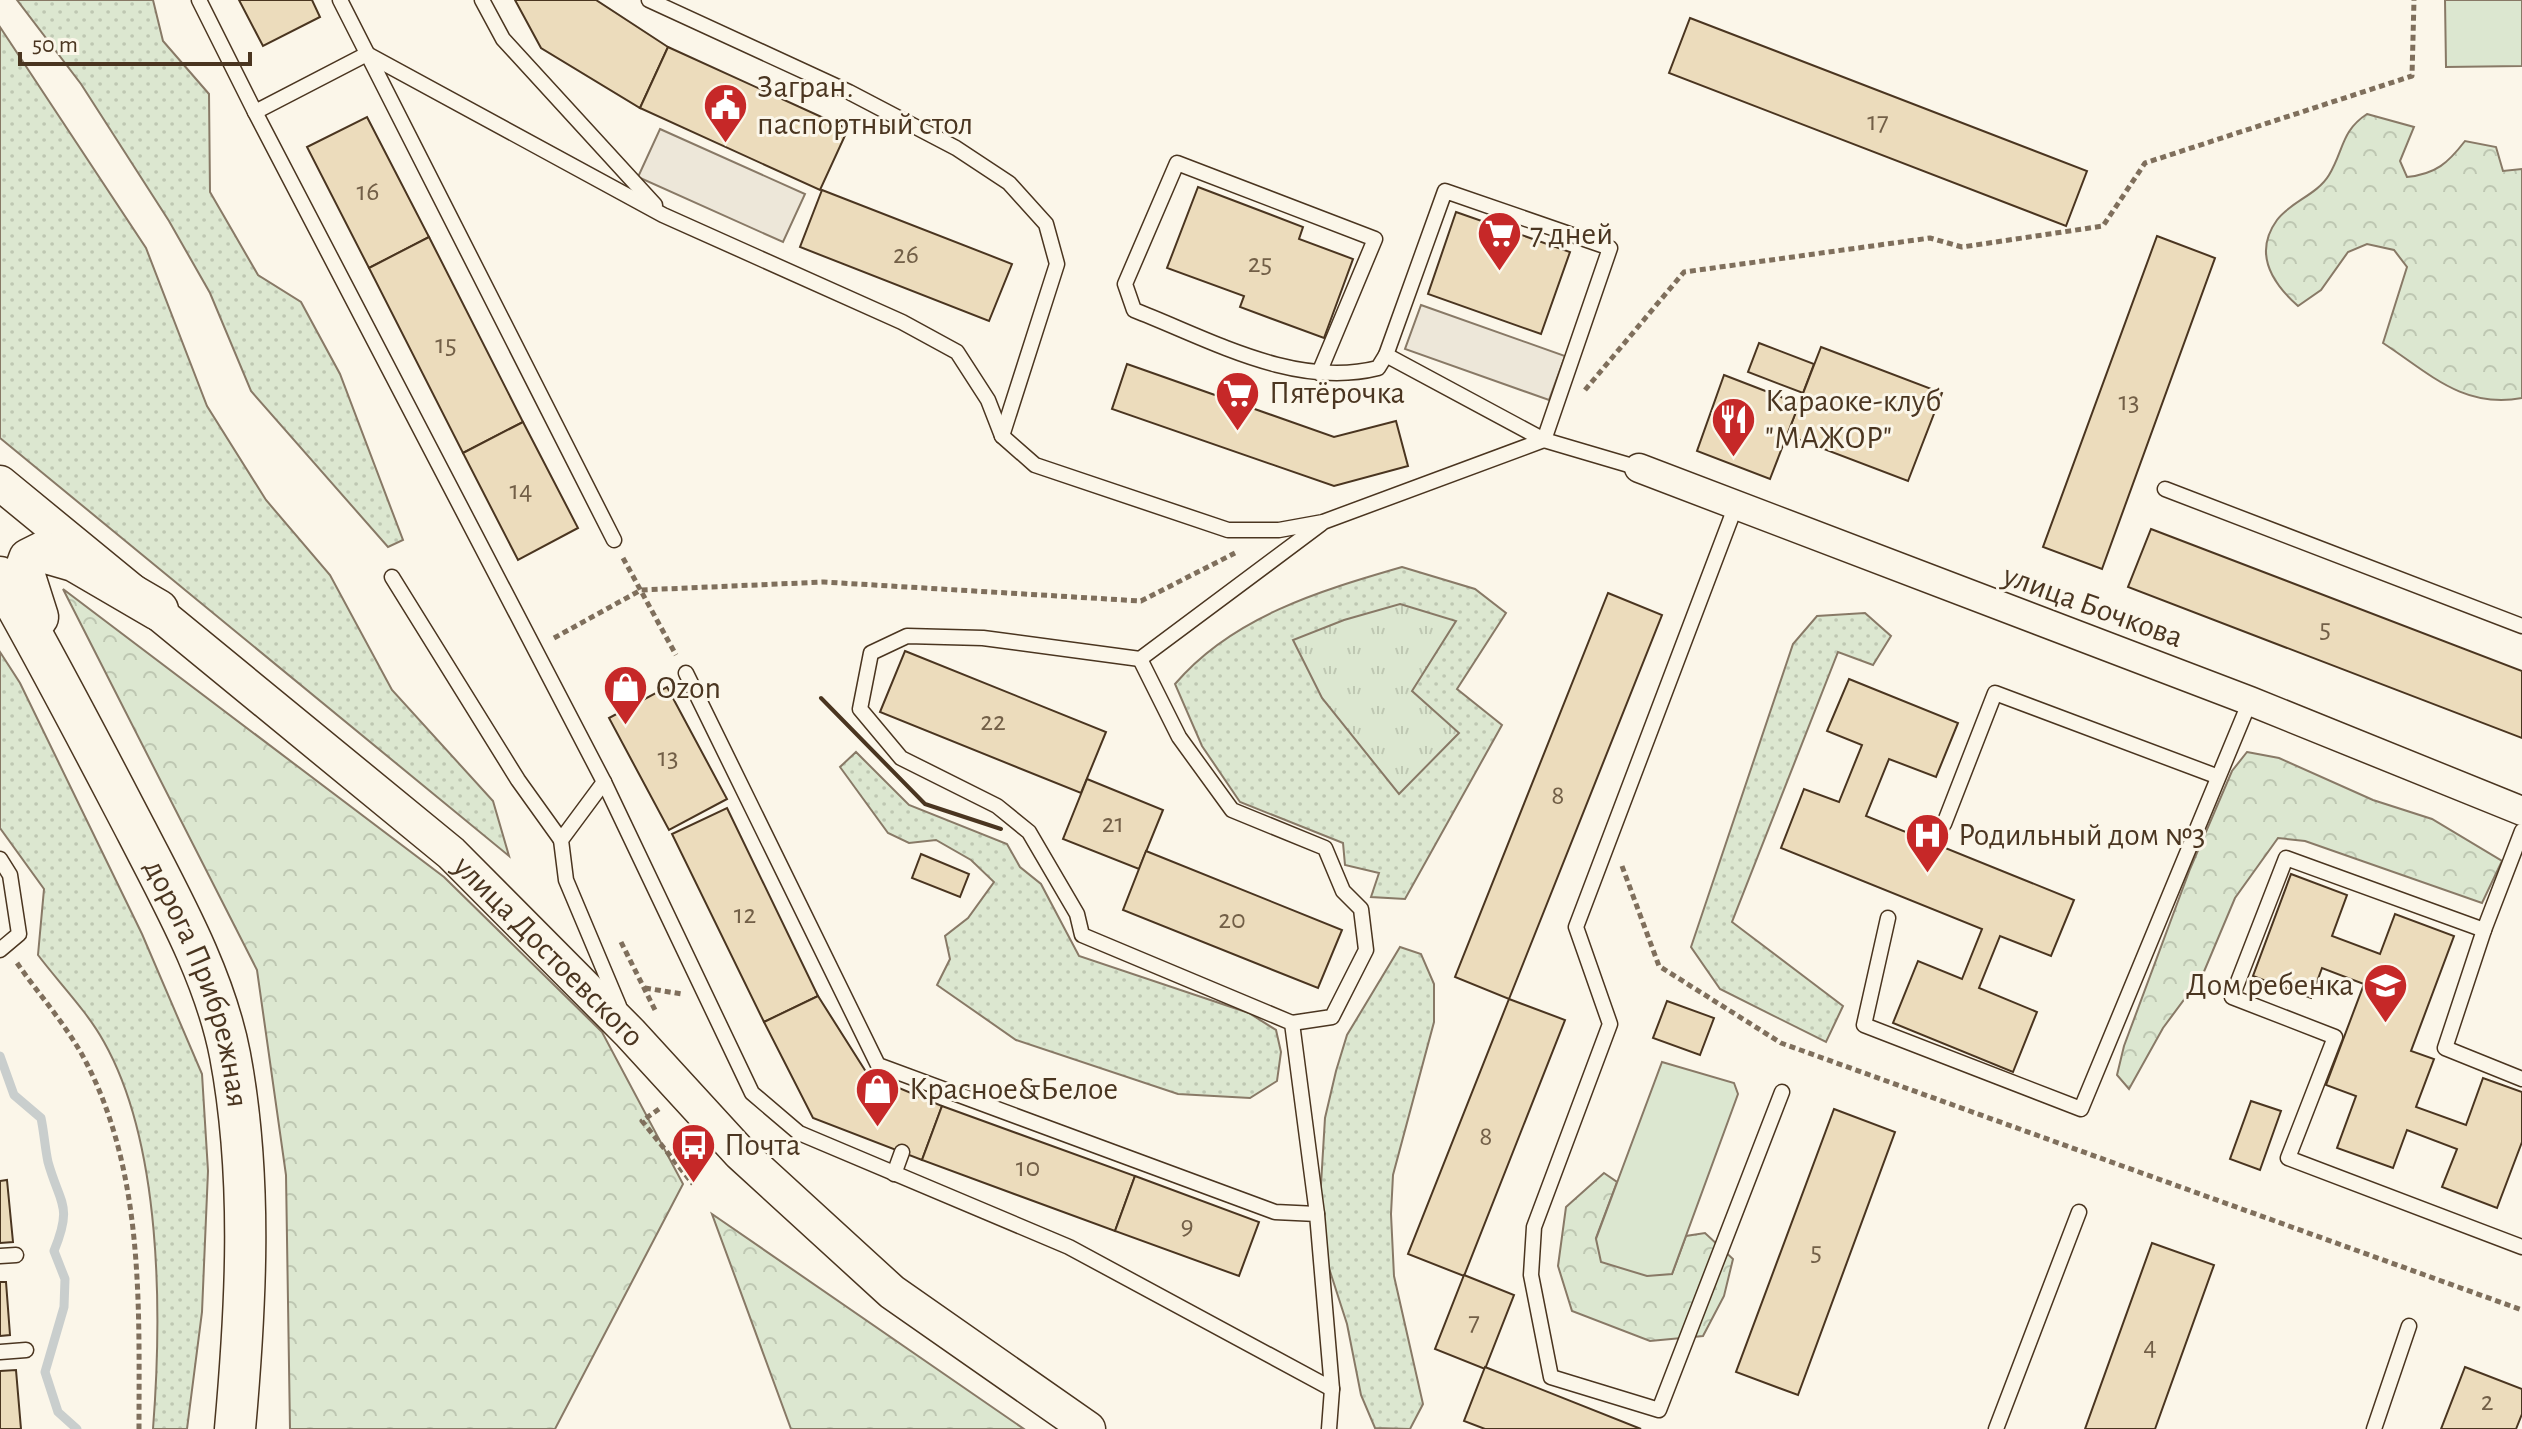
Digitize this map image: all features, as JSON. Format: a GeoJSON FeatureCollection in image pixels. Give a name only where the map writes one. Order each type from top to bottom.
{"type":"FeatureCollection","features":[{"type":"Feature","properties":{"kind":"main road"},"geometry":{"type":"LineString","coordinates":[[74,706],[32,603],[24,573],[29,559],[43,552],[54,552],[158,610]]}},
{"type":"Feature","properties":{"kind":"main road","name":"дорога Прибрежная"},"geometry":{"type":"LineString","coordinates":[[0,577],[74,706],[178,912],[230,1053],[238,1111],[244,1224],[245,1302],[235,1429]]}},
{"type":"Feature","properties":{"kind":"street","name":"улица Бочкова"},"geometry":{"type":"LineString","coordinates":[[1639,468],[2250,701],[2522,811]]}},
{"type":"Feature","properties":{"kind":"street","name":"улица Достоевского"},"geometry":{"type":"LineString","coordinates":[[0,483],[451,853],[630,1033],[740,1153],[892,1292],[1088,1429]]}},
{"type":"Feature","properties":{"kind":"lane"},"geometry":{"type":"LineString","coordinates":[[199,0],[604,782],[752,1093],[799,1133],[1069,1247],[1332,1389]]}},
{"type":"Feature","properties":{"kind":"lane"},"geometry":{"type":"LineString","coordinates":[[340,0],[614,540]]}},
{"type":"Feature","properties":{"kind":"lane"},"geometry":{"type":"LineString","coordinates":[[482,0],[503,39],[663,215]]}},
{"type":"Feature","properties":{"kind":"lane"},"geometry":{"type":"LineString","coordinates":[[649,0],[849,92],[956,148],[1009,183],[1046,224],[1057,264],[1002,436]]}},
{"type":"Feature","properties":{"kind":"lane"},"geometry":{"type":"LineString","coordinates":[[255,112],[367,54]]}},
{"type":"Feature","properties":{"kind":"lane"},"geometry":{"type":"LineString","coordinates":[[367,54],[663,215],[902,322],[957,352],[988,400],[1002,436],[1035,465],[1228,530],[1279,530],[1323,522],[1544,440]]}},
{"type":"Feature","properties":{"kind":"lane"},"geometry":{"type":"LineString","coordinates":[[1319,373],[1375,239],[1177,163],[1125,284],[1134,310],[1276,364],[1319,373],[1378,368],[1386,355],[1445,191],[1610,248],[1544,440]]}},
{"type":"Feature","properties":{"kind":"lane"},"geometry":{"type":"LineString","coordinates":[[1386,355],[1544,440],[1639,468]]}},
{"type":"Feature","properties":{"kind":"lane"},"geometry":{"type":"LineString","coordinates":[[2165,489],[2522,626]]}},
{"type":"Feature","properties":{"kind":"lane"},"geometry":{"type":"LineString","coordinates":[[1736,505],[1576,927],[1610,1024],[1534,1227],[1531,1275],[1551,1377],[1659,1410],[1782,1092]]}},
{"type":"Feature","properties":{"kind":"lane"},"geometry":{"type":"LineString","coordinates":[[1140,659],[1179,737],[1232,810],[1325,848],[1343,891],[1361,909],[1366,950],[1332,1017],[1292,1023],[1082,935],[1077,914],[1029,832],[997,806],[901,758],[860,709],[871,653],[907,636],[983,638],[1140,659],[1323,522]]}},
{"type":"Feature","properties":{"kind":"lane"},"geometry":{"type":"LineString","coordinates":[[392,577],[518,780],[561,840],[566,880],[630,1033]]}},
{"type":"Feature","properties":{"kind":"lane"},"geometry":{"type":"LineString","coordinates":[[686,673],[878,1065],[925,1090],[1275,1212],[1317,1214]]}},
{"type":"Feature","properties":{"kind":"lane"},"geometry":{"type":"LineString","coordinates":[[1944,824],[1995,693],[2216,776]]}},
{"type":"Feature","properties":{"kind":"lane"},"geometry":{"type":"LineString","coordinates":[[1888,918],[1864,1025],[2081,1109],[2216,776],[2250,701]]}},
{"type":"Feature","properties":{"kind":"lane"},"geometry":{"type":"LineString","coordinates":[[561,840],[604,782]]}},
{"type":"Feature","properties":{"kind":"lane"},"geometry":{"type":"LineString","coordinates":[[2522,831],[2484,930],[2445,1048],[2522,1079]]}},
{"type":"Feature","properties":{"kind":"lane"},"geometry":{"type":"LineString","coordinates":[[2484,930],[2286,858],[2232,997],[2335,1037],[2288,1158],[2522,1247]]}},
{"type":"Feature","properties":{"kind":"lane"},"geometry":{"type":"LineString","coordinates":[[0,859],[10,875],[19,934],[2,948]]}},
{"type":"Feature","properties":{"kind":"lane"},"geometry":{"type":"LineString","coordinates":[[1292,1023],[1317,1214],[1332,1389],[1329,1429]]}},
{"type":"Feature","properties":{"kind":"lane"},"geometry":{"type":"LineString","coordinates":[[894,1174],[902,1152]]}},
{"type":"Feature","properties":{"kind":"lane"},"geometry":{"type":"LineString","coordinates":[[1996,1429],[2079,1212]]}},
{"type":"Feature","properties":{"kind":"lane"},"geometry":{"type":"LineString","coordinates":[[0,1256],[16,1255]]}},
{"type":"Feature","properties":{"kind":"lane"},"geometry":{"type":"LineString","coordinates":[[2374,1429],[2409,1326]]}},
{"type":"Feature","properties":{"kind":"lane"},"geometry":{"type":"LineString","coordinates":[[0,1352],[26,1350]]}},
{"type":"Feature","properties":{"kind":"path"},"geometry":{"type":"LineString","coordinates":[[1584,392],[1684,272],[1930,238],[1962,247],[2103,226],[2145,163],[2412,76],[2414,0]]}},
{"type":"Feature","properties":{"kind":"path"},"geometry":{"type":"LineString","coordinates":[[534,649],[641,590],[824,582],[1141,601],[1279,530]]}},
{"type":"Feature","properties":{"kind":"path"},"geometry":{"type":"LineString","coordinates":[[614,540],[686,673]]}},
{"type":"Feature","properties":{"kind":"path"},"geometry":{"type":"LineString","coordinates":[[1611,836],[1659,966],[1781,1043],[2522,1310]]}},
{"type":"Feature","properties":{"kind":"path"},"geometry":{"type":"LineString","coordinates":[[2,948],[87,1063],[128,1179],[138,1300],[139,1429]]}},
{"type":"Feature","properties":{"kind":"path"},"geometry":{"type":"LineString","coordinates":[[644,988],[707,998]]}},
{"type":"Feature","properties":{"kind":"green space"},"geometry":{"type":"Polygon","coordinates":[[[17,0],[153,0],[163,41],[209,94],[210,192],[258,275],[301,302],[340,374],[403,540],[388,547],[251,391],[210,293],[169,221],[81,84],[17,0]]]}},
{"type":"Feature","properties":{"kind":"green space"},"geometry":{"type":"Polygon","coordinates":[[[2445,0],[2522,0],[2522,66],[2446,67],[2445,0]]]}},
{"type":"Feature","properties":{"kind":"green space"},"geometry":{"type":"Polygon","coordinates":[[[0,27],[146,248],[207,406],[266,500],[330,575],[392,690],[493,801],[509,856],[0,438],[0,27]]]}},
{"type":"Feature","properties":{"kind":"green space"},"geometry":{"type":"Polygon","coordinates":[[[2367,114],[2414,127],[2400,161],[2407,177],[2440,166],[2465,141],[2496,147],[2503,171],[2522,169],[2522,398],[2501,400],[2464,393],[2448,386],[2383,343],[2407,267],[2394,250],[2367,244],[2348,252],[2321,290],[2298,306],[2280,288],[2266,256],[2270,232],[2282,214],[2324,182],[2352,127],[2367,114]]]}},
{"type":"Feature","properties":{"kind":"green space"},"geometry":{"type":"Polygon","coordinates":[[[1402,567],[1475,589],[1506,613],[1457,689],[1502,725],[1405,899],[1371,897],[1379,873],[1345,865],[1343,843],[1240,802],[1202,746],[1175,684],[1223,641],[1279,609],[1402,567]]]}},
{"type":"Feature","properties":{"kind":"green space"},"geometry":{"type":"Polygon","coordinates":[[[63,589],[444,877],[602,1032],[683,1184],[555,1429],[290,1429],[286,1175],[257,970],[63,589]]]}},
{"type":"Feature","properties":{"kind":"green space"},"geometry":{"type":"Polygon","coordinates":[[[1400,604],[1456,621],[1412,691],[1459,733],[1399,794],[1322,698],[1293,640],[1344,620],[1400,604]]]}},
{"type":"Feature","properties":{"kind":"green space"},"geometry":{"type":"Polygon","coordinates":[[[1865,613],[1891,636],[1873,665],[1838,652],[1732,922],[1843,1006],[1826,1042],[1720,989],[1691,947],[1793,644],[1817,616],[1865,613]]]}},
{"type":"Feature","properties":{"kind":"green space"},"geometry":{"type":"Polygon","coordinates":[[[0,652],[20,683],[142,934],[202,1074],[208,1171],[202,1312],[187,1429],[153,1429],[157,1334],[154,1231],[137,1130],[123,1083],[97,1031],[38,955],[44,889],[0,828],[0,652]]]}},
{"type":"Feature","properties":{"kind":"green space"},"geometry":{"type":"Polygon","coordinates":[[[856,752],[909,805],[1007,844],[1020,867],[1041,884],[1079,956],[1249,1013],[1276,1030],[1281,1052],[1277,1081],[1250,1098],[1178,1094],[1016,1040],[937,985],[950,959],[945,936],[968,918],[994,882],[971,860],[936,840],[909,843],[888,833],[840,767],[856,752]]]}},
{"type":"Feature","properties":{"kind":"green space"},"geometry":{"type":"Polygon","coordinates":[[[2247,752],[2279,758],[2373,800],[2432,819],[2502,861],[2482,903],[2305,841],[2278,838],[2235,898],[2203,974],[2163,1028],[2129,1089],[2117,1075],[2124,1046],[2190,869],[2232,771],[2247,752]]]}},
{"type":"Feature","properties":{"kind":"green space"},"geometry":{"type":"Polygon","coordinates":[[[1400,947],[1421,954],[1434,984],[1434,1022],[1393,1175],[1394,1276],[1423,1404],[1410,1429],[1375,1428],[1361,1395],[1347,1324],[1318,1234],[1325,1118],[1336,1071],[1347,1035],[1400,947]]]}},
{"type":"Feature","properties":{"kind":"green space"},"geometry":{"type":"Polygon","coordinates":[[[1662,1062],[1734,1083],[1738,1094],[1672,1274],[1647,1276],[1601,1262],[1596,1239],[1662,1062]]]}},
{"type":"Feature","properties":{"kind":"green space"},"geometry":{"type":"Polygon","coordinates":[[[1604,1173],[1617,1182],[1596,1238],[1672,1274],[1686,1236],[1705,1233],[1733,1259],[1724,1296],[1703,1336],[1650,1341],[1572,1311],[1558,1266],[1566,1207],[1604,1173]]]}},
{"type":"Feature","properties":{"kind":"green space"},"geometry":{"type":"Polygon","coordinates":[[[712,1214],[1024,1429],[791,1429],[712,1214]]]}},
{"type":"Feature","properties":{"kind":"shaded area"},"geometry":{"type":"Polygon","coordinates":[[[660,129],[805,194],[783,242],[638,177],[660,129]]]}},
{"type":"Feature","properties":{"kind":"shaded area"},"geometry":{"type":"Polygon","coordinates":[[[1421,305],[1565,356],[1549,400],[1405,349],[1421,305]]]}},
{"type":"Feature","properties":{"kind":"building"},"geometry":{"type":"Polygon","coordinates":[[[239,0],[312,0],[320,17],[263,46],[239,0]]]}},
{"type":"Feature","properties":{"kind":"building"},"geometry":{"type":"Polygon","coordinates":[[[515,0],[596,0],[668,47],[640,108],[541,48],[515,0]]]}},
{"type":"Feature","properties":{"kind":"building"},"geometry":{"type":"Polygon","coordinates":[[[1690,18],[2087,171],[2066,226],[1669,73],[1690,18]]]}},
{"type":"Feature","properties":{"kind":"building"},"geometry":{"type":"Polygon","coordinates":[[[668,47],[848,129],[820,190],[640,108],[668,47]]]}},
{"type":"Feature","properties":{"kind":"building"},"geometry":{"type":"Polygon","coordinates":[[[367,117],[429,237],[369,268],[307,147],[367,117]]]}},
{"type":"Feature","properties":{"kind":"building"},"geometry":{"type":"Polygon","coordinates":[[[1198,187],[1303,227],[1299,239],[1353,259],[1324,338],[1240,307],[1244,296],[1167,268],[1198,187]]]}},
{"type":"Feature","properties":{"kind":"building"},"geometry":{"type":"Polygon","coordinates":[[[822,190],[1012,264],[989,321],[800,247],[822,190]]]}},
{"type":"Feature","properties":{"kind":"building","name":"7 дней"},"geometry":{"type":"Polygon","coordinates":[[[1456,212],[1570,252],[1541,334],[1428,294],[1456,212]]]}},
{"type":"Feature","properties":{"kind":"building"},"geometry":{"type":"Polygon","coordinates":[[[2157,236],[2215,258],[2102,569],[2043,547],[2157,236]]]}},
{"type":"Feature","properties":{"kind":"building"},"geometry":{"type":"Polygon","coordinates":[[[429,237],[523,422],[463,453],[369,268],[429,237]]]}},
{"type":"Feature","properties":{"kind":"building"},"geometry":{"type":"Polygon","coordinates":[[[1759,343],[1814,364],[1803,393],[1748,372],[1759,343]]]}},
{"type":"Feature","properties":{"kind":"building"},"geometry":{"type":"Polygon","coordinates":[[[1821,347],[1942,393],[1908,481],[1787,435],[1821,347]]]}},
{"type":"Feature","properties":{"kind":"building"},"geometry":{"type":"Polygon","coordinates":[[[1127,364],[1334,437],[1396,421],[1408,466],[1334,486],[1112,409],[1127,364]]]}},
{"type":"Feature","properties":{"kind":"building"},"geometry":{"type":"Polygon","coordinates":[[[1724,375],[1799,404],[1770,479],[1697,451],[1724,375]]]}},
{"type":"Feature","properties":{"kind":"building"},"geometry":{"type":"Polygon","coordinates":[[[523,422],[578,528],[518,560],[463,453],[523,422]]]}},
{"type":"Feature","properties":{"kind":"building"},"geometry":{"type":"Polygon","coordinates":[[[2151,529],[2522,671],[2522,738],[2128,587],[2151,529]]]}},
{"type":"Feature","properties":{"kind":"building"},"geometry":{"type":"Polygon","coordinates":[[[1608,593],[1662,615],[1509,999],[1455,977],[1608,593]]]}},
{"type":"Feature","properties":{"kind":"building"},"geometry":{"type":"Polygon","coordinates":[[[905,651],[1106,732],[1081,793],[880,712],[905,651]]]}},
{"type":"Feature","properties":{"kind":"building","name":"Родильный дом №3"},"geometry":{"type":"Polygon","coordinates":[[[1849,679],[1958,723],[1936,777],[1889,759],[1866,816],[2074,900],[2051,956],[2000,936],[1979,988],[2037,1012],[2013,1072],[1893,1023],[1918,961],[1962,979],[1982,929],[1781,848],[1804,789],[1839,802],[1862,745],[1827,731],[1849,679]]]}},
{"type":"Feature","properties":{"kind":"building"},"geometry":{"type":"Polygon","coordinates":[[[667,687],[727,799],[669,830],[609,718],[667,687]]]}},
{"type":"Feature","properties":{"kind":"building"},"geometry":{"type":"Polygon","coordinates":[[[1087,779],[1163,810],[1139,869],[1063,839],[1087,779]]]}},
{"type":"Feature","properties":{"kind":"building"},"geometry":{"type":"Polygon","coordinates":[[[727,808],[818,996],[764,1022],[672,834],[727,808]]]}},
{"type":"Feature","properties":{"kind":"building"},"geometry":{"type":"Polygon","coordinates":[[[1146,851],[1342,930],[1318,988],[1123,910],[1146,851]]]}},
{"type":"Feature","properties":{"kind":"building"},"geometry":{"type":"Polygon","coordinates":[[[921,854],[969,874],[960,897],[912,878],[921,854]]]}},
{"type":"Feature","properties":{"kind":"building","name":"Дом ребенка"},"geometry":{"type":"Polygon","coordinates":[[[2291,874],[2347,895],[2332,936],[2380,954],[2395,914],[2454,936],[2411,1051],[2434,1059],[2416,1107],[2466,1125],[2483,1078],[2522,1092],[2522,1142],[2497,1208],[2442,1187],[2457,1149],[2407,1130],[2393,1168],[2337,1148],[2356,1096],[2326,1085],[2364,984],[2322,968],[2311,998],[2253,976],[2291,874]]]}},
{"type":"Feature","properties":{"kind":"building"},"geometry":{"type":"Polygon","coordinates":[[[818,996],[868,1075],[942,1106],[922,1160],[813,1118],[764,1022],[818,996]]]}},
{"type":"Feature","properties":{"kind":"building"},"geometry":{"type":"Polygon","coordinates":[[[1509,999],[1565,1020],[1464,1276],[1408,1254],[1509,999]]]}},
{"type":"Feature","properties":{"kind":"building"},"geometry":{"type":"Polygon","coordinates":[[[1667,1001],[1714,1018],[1700,1055],[1653,1038],[1667,1001]]]}},
{"type":"Feature","properties":{"kind":"building"},"geometry":{"type":"Polygon","coordinates":[[[2251,1101],[2281,1111],[2260,1170],[2230,1159],[2251,1101]]]}},
{"type":"Feature","properties":{"kind":"building"},"geometry":{"type":"Polygon","coordinates":[[[942,1106],[1135,1176],[1115,1231],[922,1160],[942,1106]]]}},
{"type":"Feature","properties":{"kind":"building"},"geometry":{"type":"Polygon","coordinates":[[[1834,1109],[1895,1132],[1798,1395],[1736,1372],[1834,1109]]]}},
{"type":"Feature","properties":{"kind":"building"},"geometry":{"type":"Polygon","coordinates":[[[1135,1176],[1259,1222],[1239,1276],[1115,1231],[1135,1176]]]}},
{"type":"Feature","properties":{"kind":"building"},"geometry":{"type":"Polygon","coordinates":[[[7,1180],[13,1242],[0,1243],[0,1181],[7,1180]]]}},
{"type":"Feature","properties":{"kind":"building"},"geometry":{"type":"Polygon","coordinates":[[[2152,1243],[2214,1265],[2155,1429],[2085,1429],[2152,1243]]]}},
{"type":"Feature","properties":{"kind":"building"},"geometry":{"type":"Polygon","coordinates":[[[1464,1275],[1514,1295],[1485,1369],[1435,1349],[1464,1275]]]}},
{"type":"Feature","properties":{"kind":"building"},"geometry":{"type":"Polygon","coordinates":[[[0,1282],[6,1282],[10,1335],[0,1336],[0,1282]]]}},
{"type":"Feature","properties":{"kind":"building"},"geometry":{"type":"Polygon","coordinates":[[[1485,1367],[1641,1429],[1485,1429],[1464,1421],[1485,1367]]]}},
{"type":"Feature","properties":{"kind":"building"},"geometry":{"type":"Polygon","coordinates":[[[2465,1367],[2522,1389],[2522,1414],[2516,1429],[2441,1429],[2465,1367]]]}},
{"type":"Feature","properties":{"kind":"building"},"geometry":{"type":"Polygon","coordinates":[[[16,1370],[21,1429],[0,1429],[0,1371],[16,1370]]]}},
{"type":"Feature","properties":{"kind":"waterway"},"geometry":{"type":"LineString","coordinates":[[0,1056],[14,1095],[41,1118],[48,1162],[63,1205],[63,1223],[54,1251],[65,1279],[64,1307],[45,1372],[58,1412],[77,1429]]}},
{"type":"Feature","properties":{"kind":"wall"},"geometry":{"type":"LineString","coordinates":[[821,698],[925,804],[1001,829]]}},
{"type":"Feature","properties":{"kind":"place","name":"Загран. паспортный стол"},"geometry":{"type":"Point","coordinates":[726,144]}},
{"type":"Feature","properties":{"kind":"place","name":"7 дней"},"geometry":{"type":"Point","coordinates":[1499,273]}},
{"type":"Feature","properties":{"kind":"place","name":"Пятёрочка"},"geometry":{"type":"Point","coordinates":[1238,432]}},
{"type":"Feature","properties":{"kind":"place","name":"Караоке-клуб \"МАЖОР\""},"geometry":{"type":"Point","coordinates":[1734,458]}},
{"type":"Feature","properties":{"kind":"place","name":"Ozon"},"geometry":{"type":"Point","coordinates":[625,727]}},
{"type":"Feature","properties":{"kind":"place","name":"Родильный дом №3"},"geometry":{"type":"Point","coordinates":[1927,874]}},
{"type":"Feature","properties":{"kind":"place","name":"Дом ребенка"},"geometry":{"type":"Point","coordinates":[2385,1024]}},
{"type":"Feature","properties":{"kind":"place","name":"Красное&Белое"},"geometry":{"type":"Point","coordinates":[878,1128]}},
{"type":"Feature","properties":{"kind":"place","name":"Почта"},"geometry":{"type":"Point","coordinates":[693,1184]}}]}
